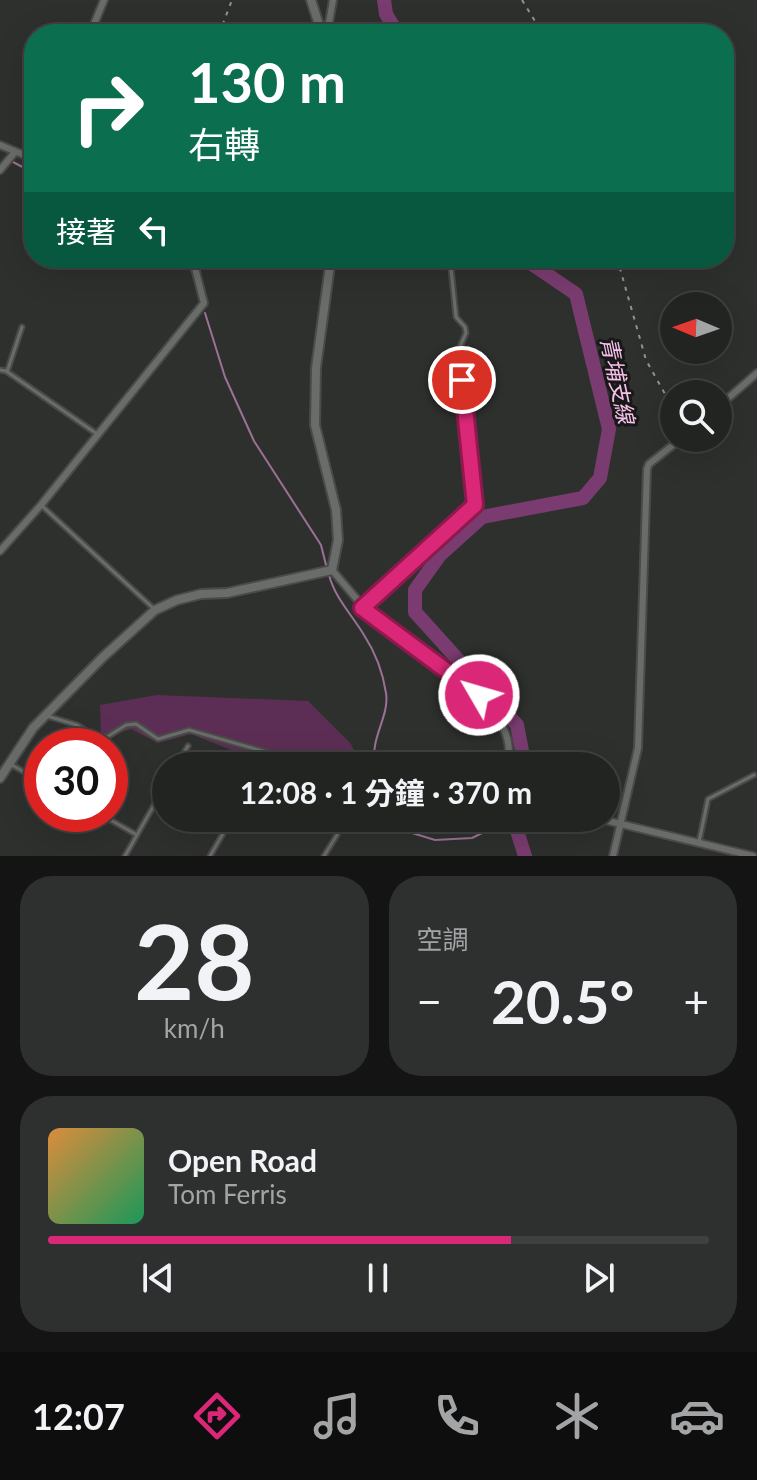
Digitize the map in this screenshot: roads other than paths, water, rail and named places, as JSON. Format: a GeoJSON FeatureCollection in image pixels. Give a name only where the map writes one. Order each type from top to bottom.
{"type":"FeatureCollection","features":[{"type":"Feature","properties":{"kind":"street"},"geometry":{"type":"LineString","coordinates":[[94,24],[104,0]]}},
{"type":"Feature","properties":{"kind":"street"},"geometry":{"type":"LineString","coordinates":[[311,0],[321,24]]}},
{"type":"Feature","properties":{"kind":"street"},"geometry":{"type":"LineString","coordinates":[[327,24],[333,0]]}},
{"type":"Feature","properties":{"kind":"street"},"geometry":{"type":"LineString","coordinates":[[0,145],[24,155]]}},
{"type":"Feature","properties":{"kind":"street"},"geometry":{"type":"LineString","coordinates":[[0,170],[15,152]]}},
{"type":"Feature","properties":{"kind":"street"},"geometry":{"type":"LineString","coordinates":[[0,551],[41,505],[204,303],[196,268]]}},
{"type":"Feature","properties":{"kind":"street"},"geometry":{"type":"LineString","coordinates":[[327,572],[338,540],[336,510],[315,425],[316,368],[330,268]]}},
{"type":"Feature","properties":{"kind":"street"},"geometry":{"type":"LineString","coordinates":[[732,395],[757,373]]}},
{"type":"Feature","properties":{"kind":"street"},"geometry":{"type":"LineString","coordinates":[[613,856],[638,748],[647,469],[664,452]]}},
{"type":"Feature","properties":{"kind":"street"},"geometry":{"type":"LineString","coordinates":[[327,572],[362,608],[479,695],[494,712],[508,736],[511,752]]}},
{"type":"Feature","properties":{"kind":"street"},"geometry":{"type":"LineString","coordinates":[[1,776],[33,728],[155,610],[201,594],[227,593],[327,572]]}},
{"type":"Feature","properties":{"kind":"street"},"geometry":{"type":"LineString","coordinates":[[621,824],[753,856]]}},
{"type":"Feature","properties":{"kind":"lane"},"geometry":{"type":"LineString","coordinates":[[362,608],[475,505],[459,349],[466,333],[456,317],[451,268]]}},
{"type":"Feature","properties":{"kind":"lane"},"geometry":{"type":"LineString","coordinates":[[7,372],[22,327]]}},
{"type":"Feature","properties":{"kind":"lane"},"geometry":{"type":"LineString","coordinates":[[0,370],[97,434]]}},
{"type":"Feature","properties":{"kind":"lane"},"geometry":{"type":"LineString","coordinates":[[41,505],[155,610]]}},
{"type":"Feature","properties":{"kind":"lane"},"geometry":{"type":"LineString","coordinates":[[47,716],[77,725],[92,735],[107,737],[126,725],[136,724],[158,739],[189,730],[266,752]]}},
{"type":"Feature","properties":{"kind":"lane"},"geometry":{"type":"LineString","coordinates":[[184,752],[188,746]]}},
{"type":"Feature","properties":{"kind":"lane"},"geometry":{"type":"LineString","coordinates":[[10,764],[24,772]]}},
{"type":"Feature","properties":{"kind":"lane"},"geometry":{"type":"LineString","coordinates":[[699,842],[708,799],[754,775]]}},
{"type":"Feature","properties":{"kind":"lane"},"geometry":{"type":"LineString","coordinates":[[125,856],[152,809]]}},
{"type":"Feature","properties":{"kind":"lane"},"geometry":{"type":"LineString","coordinates":[[128,830],[137,835]]}},
{"type":"Feature","properties":{"kind":"lane"},"geometry":{"type":"LineString","coordinates":[[210,856],[224,832]]}},
{"type":"Feature","properties":{"kind":"lane"},"geometry":{"type":"LineString","coordinates":[[324,856],[336,832]]}},
{"type":"Feature","properties":{"kind":"waterway","name":"青埔支線"},"geometry":{"type":"LineString","coordinates":[[384,0],[386,14],[392,24]]}},
{"type":"Feature","properties":{"kind":"waterway"},"geometry":{"type":"LineString","coordinates":[[13,162],[24,168]]}},
{"type":"Feature","properties":{"kind":"waterway"},"geometry":{"type":"LineString","coordinates":[[191,268],[197,288]]}},
{"type":"Feature","properties":{"kind":"waterway","name":"青埔支線"},"geometry":{"type":"LineString","coordinates":[[522,752],[517,725],[415,612],[415,590],[440,555],[482,517],[583,498],[600,478],[609,429],[576,294],[538,268]]}},
{"type":"Feature","properties":{"kind":"waterway"},"geometry":{"type":"LineString","coordinates":[[205,313],[225,377],[254,441],[321,545],[327,569]]}},
{"type":"Feature","properties":{"kind":"waterway"},"geometry":{"type":"LineString","coordinates":[[329,575],[340,599],[372,648],[383,678],[385,711],[374,752]]}},
{"type":"Feature","properties":{"kind":"waterway"},"geometry":{"type":"LineString","coordinates":[[409,832],[435,840],[472,838],[484,832]]}},
{"type":"Feature","properties":{"kind":"waterway","name":"青埔支線"},"geometry":{"type":"LineString","coordinates":[[517,832],[525,856]]}}]}
